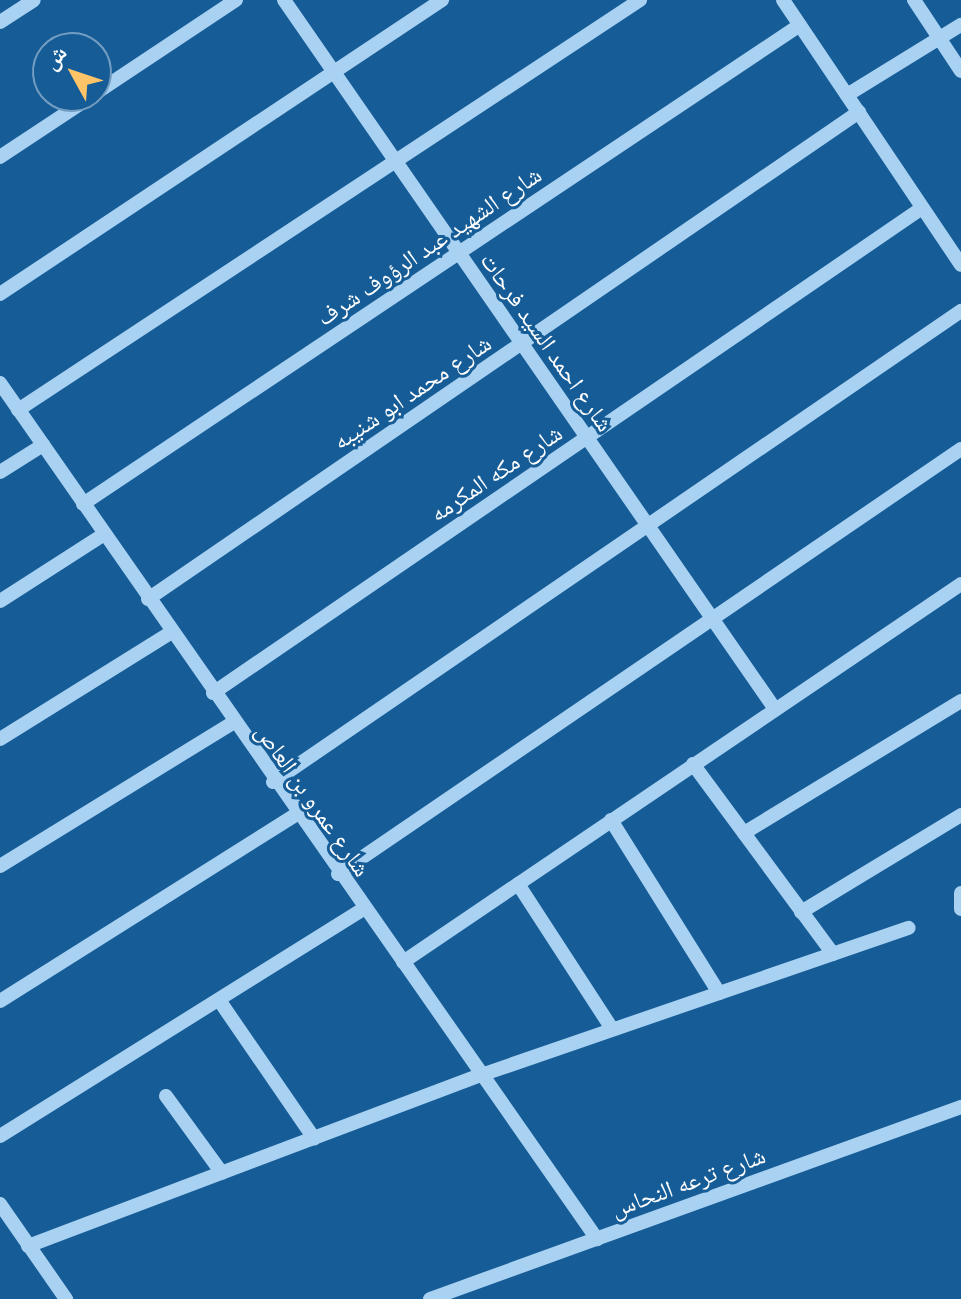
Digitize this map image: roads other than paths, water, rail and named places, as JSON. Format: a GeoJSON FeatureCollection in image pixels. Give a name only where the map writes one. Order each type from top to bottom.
{"type":"FeatureCollection","features":[{"type":"Feature","properties":{"kind":"street"},"geometry":{"type":"LineString","coordinates":[[0,22],[34,0]]}},
{"type":"Feature","properties":{"kind":"street"},"geometry":{"type":"LineString","coordinates":[[112,83],[236,0]]}},
{"type":"Feature","properties":{"kind":"street","name":"شارع احمد السيد فرحات"},"geometry":{"type":"LineString","coordinates":[[284,0],[775,709]]}},
{"type":"Feature","properties":{"kind":"street"},"geometry":{"type":"LineString","coordinates":[[0,294],[336,75],[442,0]]}},
{"type":"Feature","properties":{"kind":"street"},"geometry":{"type":"LineString","coordinates":[[18,410],[640,0]]}},
{"type":"Feature","properties":{"kind":"street"},"geometry":{"type":"LineString","coordinates":[[783,0],[922,208],[955,244],[961,265]]}},
{"type":"Feature","properties":{"kind":"street"},"geometry":{"type":"LineString","coordinates":[[914,0],[961,71]]}},
{"type":"Feature","properties":{"kind":"street","name":"شارع الشهيد عبد الرؤوف شرف"},"geometry":{"type":"LineString","coordinates":[[83,504],[800,25]]}},
{"type":"Feature","properties":{"kind":"street"},"geometry":{"type":"LineString","coordinates":[[847,95],[961,25]]}},
{"type":"Feature","properties":{"kind":"street"},"geometry":{"type":"LineString","coordinates":[[0,157],[68,112]]}},
{"type":"Feature","properties":{"kind":"street","name":"شارع محمد ابو شنيبه"},"geometry":{"type":"LineString","coordinates":[[148,599],[859,112]]}},
{"type":"Feature","properties":{"kind":"street","name":"شارع مكه المكرمه"},"geometry":{"type":"LineString","coordinates":[[213,693],[922,208]]}},
{"type":"Feature","properties":{"kind":"street"},"geometry":{"type":"LineString","coordinates":[[273,782],[961,311]]}},
{"type":"Feature","properties":{"kind":"street","name":"شارع عمرو بن العاص"},"geometry":{"type":"LineString","coordinates":[[0,383],[295,815],[484,1074],[597,1239]]}},
{"type":"Feature","properties":{"kind":"street"},"geometry":{"type":"LineString","coordinates":[[0,472],[43,445]]}},
{"type":"Feature","properties":{"kind":"street"},"geometry":{"type":"LineString","coordinates":[[338,874],[961,449]]}},
{"type":"Feature","properties":{"kind":"street"},"geometry":{"type":"LineString","coordinates":[[0,601],[103,535]]}},
{"type":"Feature","properties":{"kind":"street"},"geometry":{"type":"LineString","coordinates":[[403,962],[961,584]]}},
{"type":"Feature","properties":{"kind":"street"},"geometry":{"type":"LineString","coordinates":[[0,739],[170,633]]}},
{"type":"Feature","properties":{"kind":"street"},"geometry":{"type":"LineString","coordinates":[[744,833],[961,701]]}},
{"type":"Feature","properties":{"kind":"street"},"geometry":{"type":"LineString","coordinates":[[0,866],[232,723]]}},
{"type":"Feature","properties":{"kind":"street"},"geometry":{"type":"LineString","coordinates":[[693,764],[833,954]]}},
{"type":"Feature","properties":{"kind":"street"},"geometry":{"type":"LineString","coordinates":[[0,1001],[295,815]]}},
{"type":"Feature","properties":{"kind":"street"},"geometry":{"type":"LineString","coordinates":[[801,912],[961,815]]}},
{"type":"Feature","properties":{"kind":"street"},"geometry":{"type":"LineString","coordinates":[[611,820],[719,993]]}},
{"type":"Feature","properties":{"kind":"street"},"geometry":{"type":"LineString","coordinates":[[518,884],[612,1029]]}},
{"type":"Feature","properties":{"kind":"street"},"geometry":{"type":"LineString","coordinates":[[961,893],[961,909]]}},
{"type":"Feature","properties":{"kind":"street"},"geometry":{"type":"LineString","coordinates":[[0,1136],[363,909]]}},
{"type":"Feature","properties":{"kind":"street"},"geometry":{"type":"LineString","coordinates":[[28,1246],[484,1074],[909,928]]}},
{"type":"Feature","properties":{"kind":"street"},"geometry":{"type":"LineString","coordinates":[[219,1000],[314,1138]]}},
{"type":"Feature","properties":{"kind":"street"},"geometry":{"type":"LineString","coordinates":[[166,1096],[222,1173]]}},
{"type":"Feature","properties":{"kind":"street","name":"شارع ترعه النحاس"},"geometry":{"type":"LineString","coordinates":[[430,1299],[961,1107]]}},
{"type":"Feature","properties":{"kind":"street"},"geometry":{"type":"LineString","coordinates":[[0,1204],[66,1299]]}}]}
